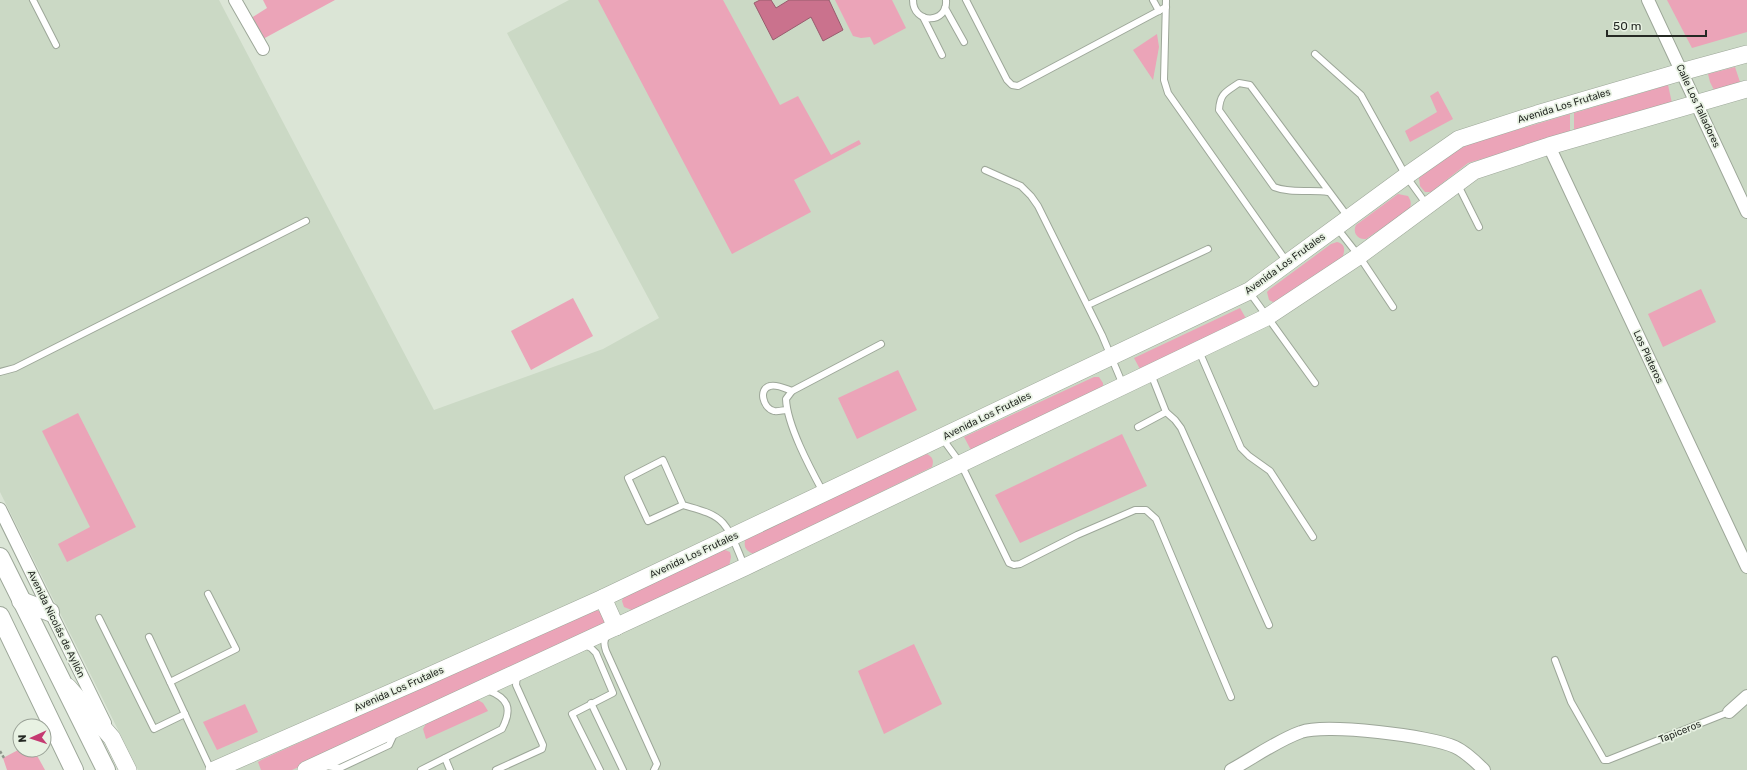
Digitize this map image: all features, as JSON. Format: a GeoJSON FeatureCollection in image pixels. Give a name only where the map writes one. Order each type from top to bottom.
{"type":"FeatureCollection","features":[{"type":"Feature","properties":{"kind":"main road","name":"Avenida Los Frutales"},"geometry":{"type":"LineString","coordinates":[[212,770],[422,679],[603,598],[1249,291],[1459,139],[1537,114],[1747,54]]}},
{"type":"Feature","properties":{"kind":"main road"},"geometry":{"type":"LineString","coordinates":[[312,767],[745,567],[1268,317],[1359,256],[1474,171],[1549,146],[1747,89]]}},
{"type":"Feature","properties":{"kind":"main road","name":"Avenida Nicolás de Ayllón"},"geometry":{"type":"LineString","coordinates":[[0,557],[106,770]]}},
{"type":"Feature","properties":{"kind":"main road"},"geometry":{"type":"LineString","coordinates":[[603,598],[616,627]]}},
{"type":"Feature","properties":{"kind":"main road"},"geometry":{"type":"LineString","coordinates":[[21,601],[50,612]]}},
{"type":"Feature","properties":{"kind":"main road"},"geometry":{"type":"LineString","coordinates":[[0,616],[74,770]]}},
{"type":"Feature","properties":{"kind":"main road"},"geometry":{"type":"LineString","coordinates":[[61,679],[112,738],[128,770]]}},
{"type":"Feature","properties":{"kind":"main road"},"geometry":{"type":"LineString","coordinates":[[236,760],[245,763],[253,770]]}},
{"type":"Feature","properties":{"kind":"street"},"geometry":{"type":"LineString","coordinates":[[236,0],[263,50]]}},
{"type":"Feature","properties":{"kind":"street","name":"Calle Los Talladores"},"geometry":{"type":"LineString","coordinates":[[1648,0],[1747,212]]}},
{"type":"Feature","properties":{"kind":"street","name":"Los Plateros"},"geometry":{"type":"LineString","coordinates":[[1549,146],[1747,567]]}},
{"type":"Feature","properties":{"kind":"street","name":"Avenida Nicolás de Ayllón"},"geometry":{"type":"LineString","coordinates":[[0,509],[112,738]]}},
{"type":"Feature","properties":{"kind":"street","name":"Tapiceros"},"geometry":{"type":"LineString","coordinates":[[1729,712],[1747,696]]}},
{"type":"Feature","properties":{"kind":"street"},"geometry":{"type":"LineString","coordinates":[[1231,770],[1302,731],[1317,729],[1368,731],[1438,741],[1456,747],[1484,770]]}},
{"type":"Feature","properties":{"kind":"lane"},"geometry":{"type":"LineString","coordinates":[[33,0],[56,45]]}},
{"type":"Feature","properties":{"kind":"lane"},"geometry":{"type":"LineString","coordinates":[[914,0],[915,10],[923,17],[942,55]]}},
{"type":"Feature","properties":{"kind":"lane"},"geometry":{"type":"LineString","coordinates":[[923,17],[928,18],[938,16],[945,8],[946,0]]}},
{"type":"Feature","properties":{"kind":"lane"},"geometry":{"type":"LineString","coordinates":[[966,0],[1007,80],[1012,85],[1018,86],[1166,7]]}},
{"type":"Feature","properties":{"kind":"lane"},"geometry":{"type":"LineString","coordinates":[[1153,0],[1159,11]]}},
{"type":"Feature","properties":{"kind":"lane"},"geometry":{"type":"LineString","coordinates":[[1166,0],[1164,80],[1168,93],[1288,263]]}},
{"type":"Feature","properties":{"kind":"lane"},"geometry":{"type":"LineString","coordinates":[[945,8],[964,42]]}},
{"type":"Feature","properties":{"kind":"lane"},"geometry":{"type":"LineString","coordinates":[[1315,54],[1361,95],[1406,176],[1426,205]]}},
{"type":"Feature","properties":{"kind":"lane"},"geometry":{"type":"LineString","coordinates":[[1328,192],[1310,190],[1282,190],[1274,187],[1219,110],[1220,100],[1224,93],[1239,83],[1250,85],[1328,192],[1359,256],[1393,307]]}},
{"type":"Feature","properties":{"kind":"lane"},"geometry":{"type":"LineString","coordinates":[[985,170],[1021,186],[1038,206],[1088,305],[1124,387]]}},
{"type":"Feature","properties":{"kind":"lane"},"geometry":{"type":"LineString","coordinates":[[1457,183],[1480,227]]}},
{"type":"Feature","properties":{"kind":"lane"},"geometry":{"type":"LineString","coordinates":[[0,372],[15,368],[306,221]]}},
{"type":"Feature","properties":{"kind":"lane"},"geometry":{"type":"LineString","coordinates":[[1088,305],[1208,249]]}},
{"type":"Feature","properties":{"kind":"lane"},"geometry":{"type":"LineString","coordinates":[[1249,291],[1315,383]]}},
{"type":"Feature","properties":{"kind":"lane"},"geometry":{"type":"LineString","coordinates":[[823,493],[809,466],[786,410],[786,399],[792,391],[881,344]]}},
{"type":"Feature","properties":{"kind":"lane"},"geometry":{"type":"LineString","coordinates":[[1199,351],[1240,448],[1270,471],[1314,537]]}},
{"type":"Feature","properties":{"kind":"lane"},"geometry":{"type":"LineString","coordinates":[[1151,374],[1166,412],[1181,428],[1269,625]]}},
{"type":"Feature","properties":{"kind":"lane"},"geometry":{"type":"LineString","coordinates":[[786,410],[774,411],[769,408],[764,400],[763,394],[770,386],[776,386],[792,391]]}},
{"type":"Feature","properties":{"kind":"lane"},"geometry":{"type":"LineString","coordinates":[[1138,427],[1166,412]]}},
{"type":"Feature","properties":{"kind":"lane"},"geometry":{"type":"LineString","coordinates":[[942,438],[961,464],[1009,563],[1014,565],[1020,564],[1077,535],[1135,510],[1146,510],[1156,518],[1230,697]]}},
{"type":"Feature","properties":{"kind":"lane"},"geometry":{"type":"LineString","coordinates":[[682,505],[663,460],[628,478],[648,521],[682,505],[707,513],[723,523],[745,567]]}},
{"type":"Feature","properties":{"kind":"lane"},"geometry":{"type":"LineString","coordinates":[[170,682],[236,649],[208,594]]}},
{"type":"Feature","properties":{"kind":"lane"},"geometry":{"type":"LineString","coordinates":[[99,618],[154,729],[185,714]]}},
{"type":"Feature","properties":{"kind":"lane"},"geometry":{"type":"LineString","coordinates":[[616,627],[605,638],[606,651],[656,764],[654,770]]}},
{"type":"Feature","properties":{"kind":"lane"},"geometry":{"type":"LineString","coordinates":[[149,637],[212,770]]}},
{"type":"Feature","properties":{"kind":"lane"},"geometry":{"type":"LineString","coordinates":[[580,644],[587,645],[596,653],[613,693],[572,714],[600,770]]}},
{"type":"Feature","properties":{"kind":"lane","name":"Tapiceros"},"geometry":{"type":"LineString","coordinates":[[1555,660],[1571,702],[1604,760],[1608,760],[1729,712]]}},
{"type":"Feature","properties":{"kind":"lane"},"geometry":{"type":"LineString","coordinates":[[496,770],[542,749],[543,745],[516,685],[517,673]]}},
{"type":"Feature","properties":{"kind":"lane"},"geometry":{"type":"LineString","coordinates":[[421,770],[502,729],[508,714],[507,705],[499,694],[484,688]]}},
{"type":"Feature","properties":{"kind":"lane"},"geometry":{"type":"LineString","coordinates":[[591,703],[623,770]]}},
{"type":"Feature","properties":{"kind":"lane"},"geometry":{"type":"LineString","coordinates":[[445,758],[450,770]]}},
{"type":"Feature","properties":{"kind":"path"},"geometry":{"type":"LineString","coordinates":[[0,751],[4,758]]}},
{"type":"Feature","properties":{"kind":"shaded area"},"geometry":{"type":"Polygon","coordinates":[[[0,0],[219,0],[434,410],[603,349],[659,318],[507,33],[569,0],[1747,0],[1747,770],[138,770],[0,492],[0,0]]]}},
{"type":"Feature","properties":{"kind":"shaded area"},"geometry":{"type":"Polygon","coordinates":[[[263,0],[335,0],[263,39],[251,18],[267,8],[263,0]]]}},
{"type":"Feature","properties":{"kind":"shaded area"},"geometry":{"type":"Polygon","coordinates":[[[598,0],[723,0],[780,105],[798,96],[831,155],[859,140],[861,144],[794,180],[811,212],[732,254],[598,0]]]}},
{"type":"Feature","properties":{"kind":"shaded area"},"geometry":{"type":"Polygon","coordinates":[[[760,0],[771,0],[776,8],[789,0],[829,0],[843,30],[823,41],[811,17],[773,40],[754,3],[760,0]]]}},
{"type":"Feature","properties":{"kind":"shaded area"},"geometry":{"type":"Polygon","coordinates":[[[835,0],[892,0],[906,28],[874,45],[870,37],[861,38],[853,36],[835,0]]]}},
{"type":"Feature","properties":{"kind":"shaded area"},"geometry":{"type":"Polygon","coordinates":[[[1667,0],[1747,0],[1747,32],[1692,48],[1667,0]]]}},
{"type":"Feature","properties":{"kind":"shaded area"},"geometry":{"type":"Polygon","coordinates":[[[1157,34],[1159,47],[1153,80],[1133,50],[1157,34]]]}},
{"type":"Feature","properties":{"kind":"shaded area"},"geometry":{"type":"Polygon","coordinates":[[[1735,67],[1740,82],[1714,90],[1708,74],[1735,67]]]}},
{"type":"Feature","properties":{"kind":"shaded area"},"geometry":{"type":"Polygon","coordinates":[[[1668,85],[1672,103],[1574,131],[1574,113],[1668,85]]]}},
{"type":"Feature","properties":{"kind":"shaded area"},"geometry":{"type":"Polygon","coordinates":[[[1438,91],[1453,119],[1410,142],[1405,131],[1437,112],[1430,96],[1438,91]]]}},
{"type":"Feature","properties":{"kind":"shaded area"},"geometry":{"type":"Polygon","coordinates":[[[1570,114],[1570,133],[1468,163],[1431,192],[1425,192],[1420,186],[1419,178],[1458,150],[1469,144],[1570,114]]]}},
{"type":"Feature","properties":{"kind":"shaded area"},"geometry":{"type":"Polygon","coordinates":[[[1398,194],[1408,196],[1411,203],[1409,210],[1366,239],[1358,237],[1355,233],[1356,225],[1398,194]]]}},
{"type":"Feature","properties":{"kind":"shaded area"},"geometry":{"type":"Polygon","coordinates":[[[1337,242],[1342,244],[1344,248],[1342,258],[1275,303],[1269,300],[1267,292],[1270,289],[1331,244],[1337,242]]]}},
{"type":"Feature","properties":{"kind":"shaded area"},"geometry":{"type":"Polygon","coordinates":[[[1701,289],[1716,322],[1663,347],[1648,314],[1701,289]]]}},
{"type":"Feature","properties":{"kind":"shaded area"},"geometry":{"type":"Polygon","coordinates":[[[573,298],[593,336],[531,370],[511,331],[573,298]]]}},
{"type":"Feature","properties":{"kind":"shaded area"},"geometry":{"type":"Polygon","coordinates":[[[1240,308],[1248,322],[1141,371],[1134,358],[1240,308]]]}},
{"type":"Feature","properties":{"kind":"shaded area"},"geometry":{"type":"Polygon","coordinates":[[[898,370],[917,410],[857,439],[838,398],[898,370]]]}},
{"type":"Feature","properties":{"kind":"shaded area"},"geometry":{"type":"Polygon","coordinates":[[[1094,377],[1099,377],[1103,383],[1103,388],[972,452],[964,437],[1094,377]]]}},
{"type":"Feature","properties":{"kind":"shaded area"},"geometry":{"type":"Polygon","coordinates":[[[78,413],[136,527],[67,562],[58,544],[90,527],[42,431],[78,413]]]}},
{"type":"Feature","properties":{"kind":"shaded area"},"geometry":{"type":"Polygon","coordinates":[[[1122,434],[1147,486],[1020,543],[995,495],[1122,434]]]}},
{"type":"Feature","properties":{"kind":"shaded area"},"geometry":{"type":"Polygon","coordinates":[[[927,454],[931,456],[933,463],[932,467],[754,554],[747,550],[745,543],[746,537],[927,454]]]}},
{"type":"Feature","properties":{"kind":"shaded area"},"geometry":{"type":"Polygon","coordinates":[[[725,550],[730,552],[731,557],[729,566],[634,611],[624,607],[622,601],[624,596],[719,551],[725,550]]]}},
{"type":"Feature","properties":{"kind":"shaded area"},"geometry":{"type":"Polygon","coordinates":[[[594,610],[604,615],[605,627],[292,770],[261,770],[258,762],[263,759],[594,610]]]}},
{"type":"Feature","properties":{"kind":"shaded area"},"geometry":{"type":"Polygon","coordinates":[[[914,644],[942,704],[884,734],[858,671],[914,644]]]}},
{"type":"Feature","properties":{"kind":"shaded area"},"geometry":{"type":"Polygon","coordinates":[[[478,700],[483,703],[488,711],[426,739],[423,729],[427,722],[478,700]]]}},
{"type":"Feature","properties":{"kind":"shaded area"},"geometry":{"type":"Polygon","coordinates":[[[245,704],[258,732],[217,750],[203,722],[245,704]]]}},
{"type":"Feature","properties":{"kind":"shaded area"},"geometry":{"type":"Polygon","coordinates":[[[12,753],[12,758],[38,758],[45,770],[7,770],[3,758],[12,753]]]}}]}
